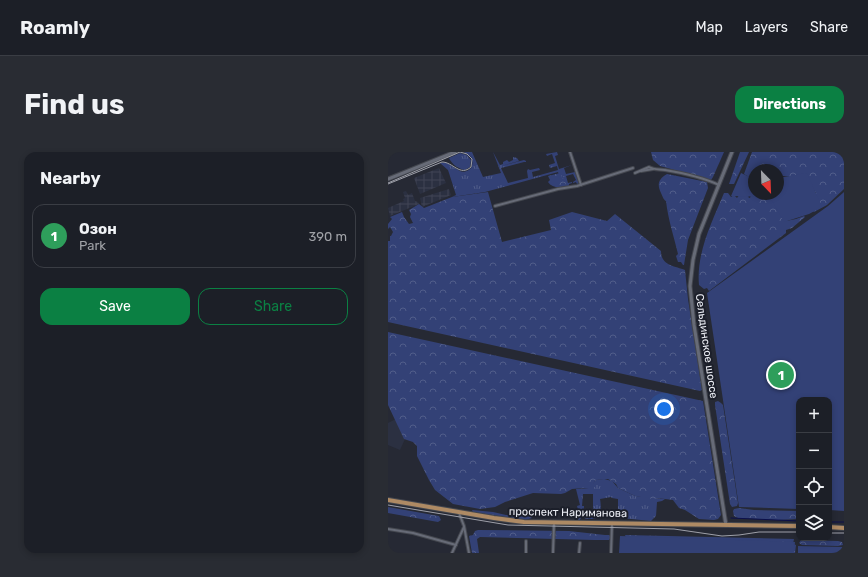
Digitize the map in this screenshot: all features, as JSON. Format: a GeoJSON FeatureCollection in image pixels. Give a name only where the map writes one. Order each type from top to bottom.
{"type":"FeatureCollection","features":[{"type":"Feature","properties":{"kind":"main road"},"geometry":{"type":"LineString","coordinates":[[388,180],[442,154],[455,152]]}},
{"type":"Feature","properties":{"kind":"main road","name":"Сельдинское шоссе"},"geometry":{"type":"LineString","coordinates":[[726,525],[694,325],[690,286],[693,260],[699,234],[732,152]]}},
{"type":"Feature","properties":{"kind":"main road","name":"проспект Нариманова"},"geometry":{"type":"LineString","coordinates":[[388,500],[505,520],[554,523],[796,526]]}},
{"type":"Feature","properties":{"kind":"main road"},"geometry":{"type":"LineString","coordinates":[[832,527],[844,528]]}},
{"type":"Feature","properties":{"kind":"street"},"geometry":{"type":"LineString","coordinates":[[570,152],[581,185]]}},
{"type":"Feature","properties":{"kind":"street"},"geometry":{"type":"LineString","coordinates":[[495,206],[558,189],[581,185],[633,168]]}},
{"type":"Feature","properties":{"kind":"street"},"geometry":{"type":"LineString","coordinates":[[635,173],[647,168],[664,170],[691,176],[719,185]]}},
{"type":"Feature","properties":{"kind":"street"},"geometry":{"type":"LineString","coordinates":[[458,512],[464,526],[469,553]]}},
{"type":"Feature","properties":{"kind":"street"},"geometry":{"type":"LineString","coordinates":[[553,553],[554,523]]}},
{"type":"Feature","properties":{"kind":"street"},"geometry":{"type":"LineString","coordinates":[[611,553],[612,523]]}},
{"type":"Feature","properties":{"kind":"street"},"geometry":{"type":"LineString","coordinates":[[452,553],[464,526]]}},
{"type":"Feature","properties":{"kind":"street"},"geometry":{"type":"LineString","coordinates":[[388,529],[412,533],[456,545]]}},
{"type":"Feature","properties":{"kind":"street"},"geometry":{"type":"LineString","coordinates":[[526,541],[526,553]]}},
{"type":"Feature","properties":{"kind":"street"},"geometry":{"type":"LineString","coordinates":[[580,543],[580,553]]}},
{"type":"Feature","properties":{"kind":"shaded area"},"geometry":{"type":"Polygon","coordinates":[[[439,168],[446,183],[420,194],[414,178],[439,168]]]}},
{"type":"Feature","properties":{"kind":"shaded area"},"geometry":{"type":"Polygon","coordinates":[[[449,189],[451,195],[422,207],[420,198],[449,189]]]}},
{"type":"Feature","properties":{"kind":"shaded area"},"geometry":{"type":"Polygon","coordinates":[[[406,191],[408,195],[412,193],[415,201],[419,204],[390,216],[388,208],[404,201],[403,199],[405,198],[403,192],[406,191]]]}},
{"type":"Feature","properties":{"kind":"shaded area"},"geometry":{"type":"Polygon","coordinates":[[[396,419],[405,439],[400,450],[388,445],[388,423],[396,419]]]}},
{"type":"Feature","properties":{"kind":"green space"},"geometry":{"type":"Polygon","coordinates":[[[464,152],[472,152],[483,177],[501,173],[493,152],[500,165],[507,160],[509,162],[513,160],[513,157],[517,158],[519,161],[501,166],[524,160],[526,161],[501,168],[508,183],[528,178],[528,169],[539,168],[540,170],[532,172],[533,177],[558,170],[557,166],[550,168],[549,165],[555,163],[552,154],[547,156],[546,154],[557,152],[558,155],[555,156],[559,169],[572,165],[564,168],[566,174],[575,172],[579,183],[573,183],[576,180],[573,174],[566,176],[568,183],[572,183],[569,184],[569,186],[563,186],[558,172],[485,192],[452,197],[456,195],[448,170],[440,163],[449,164],[464,172],[467,171],[471,168],[472,162],[471,157],[464,152]]]}},
{"type":"Feature","properties":{"kind":"green space"},"geometry":{"type":"Polygon","coordinates":[[[651,152],[724,152],[711,180],[660,166],[653,160],[651,152]]]}},
{"type":"Feature","properties":{"kind":"green space"},"geometry":{"type":"Polygon","coordinates":[[[740,152],[749,152],[734,184],[729,184],[740,152]]]}},
{"type":"Feature","properties":{"kind":"green space"},"geometry":{"type":"Polygon","coordinates":[[[752,152],[844,152],[844,189],[827,205],[814,212],[816,193],[804,177],[784,176],[784,164],[748,164],[748,176],[744,174],[752,152]]]}},
{"type":"Feature","properties":{"kind":"green space"},"geometry":{"type":"Polygon","coordinates":[[[460,153],[467,155],[471,160],[470,167],[465,170],[456,166],[449,158],[460,153]]]}},
{"type":"Feature","properties":{"kind":"green space"},"geometry":{"type":"Polygon","coordinates":[[[560,173],[564,183],[563,177],[565,177],[567,183],[565,184],[566,186],[556,187],[548,182],[550,180],[548,176],[560,173]]]}},
{"type":"Feature","properties":{"kind":"green space"},"geometry":{"type":"Polygon","coordinates":[[[741,173],[748,176],[748,196],[731,196],[741,173]]]}},
{"type":"Feature","properties":{"kind":"green space"},"geometry":{"type":"Polygon","coordinates":[[[807,173],[822,207],[809,214],[784,222],[772,200],[784,200],[784,177],[807,173]]]}},
{"type":"Feature","properties":{"kind":"green space"},"geometry":{"type":"Polygon","coordinates":[[[667,174],[707,182],[708,188],[688,240],[684,265],[681,262],[678,262],[676,256],[678,254],[666,201],[663,198],[659,187],[660,180],[667,174]]]}},
{"type":"Feature","properties":{"kind":"green space"},"geometry":{"type":"Polygon","coordinates":[[[488,192],[502,242],[551,230],[549,220],[572,212],[607,221],[615,214],[661,251],[663,260],[666,263],[685,270],[702,390],[700,391],[388,322],[388,241],[390,241],[390,236],[393,232],[390,227],[388,229],[388,224],[392,219],[390,217],[402,212],[409,224],[413,223],[409,210],[419,204],[424,208],[452,197],[488,192]]]}},
{"type":"Feature","properties":{"kind":"green space"},"geometry":{"type":"Polygon","coordinates":[[[844,192],[844,511],[832,510],[832,397],[796,397],[796,509],[739,507],[707,293],[828,206],[844,192]]]}},
{"type":"Feature","properties":{"kind":"green space"},"geometry":{"type":"Polygon","coordinates":[[[724,193],[728,193],[731,197],[734,195],[737,198],[740,194],[748,196],[748,200],[773,200],[786,221],[805,217],[792,228],[786,230],[786,233],[709,291],[707,288],[704,289],[699,285],[699,273],[702,249],[724,193]]]}},
{"type":"Feature","properties":{"kind":"green space"},"geometry":{"type":"Polygon","coordinates":[[[388,332],[703,401],[721,515],[718,519],[714,520],[699,519],[679,508],[673,500],[635,496],[618,488],[616,484],[608,479],[596,480],[593,484],[595,487],[592,488],[572,489],[561,494],[533,493],[505,502],[495,507],[480,509],[453,504],[435,490],[417,456],[417,446],[413,442],[404,439],[388,405],[388,332]]]}},
{"type":"Feature","properties":{"kind":"green space"},"geometry":{"type":"Polygon","coordinates":[[[718,401],[723,405],[738,503],[737,506],[732,507],[730,504],[715,405],[715,402],[718,401]]]}},
{"type":"Feature","properties":{"kind":"green space"},"geometry":{"type":"Polygon","coordinates":[[[604,479],[612,481],[618,488],[635,496],[665,499],[657,502],[656,516],[651,521],[621,518],[618,513],[618,499],[611,497],[600,499],[601,509],[598,517],[594,519],[586,519],[584,517],[585,513],[593,513],[593,494],[583,494],[583,512],[578,521],[577,506],[580,505],[576,489],[589,488],[596,480],[604,479]]]}},
{"type":"Feature","properties":{"kind":"green space"},"geometry":{"type":"Polygon","coordinates":[[[388,507],[439,516],[441,520],[438,522],[388,513],[388,507]]]}},
{"type":"Feature","properties":{"kind":"green space"},"geometry":{"type":"Polygon","coordinates":[[[734,509],[796,511],[796,519],[778,520],[738,518],[734,516],[734,509]]]}},
{"type":"Feature","properties":{"kind":"green space"},"geometry":{"type":"Polygon","coordinates":[[[472,510],[506,515],[529,515],[532,518],[525,520],[473,512],[472,510]]]}},
{"type":"Feature","properties":{"kind":"green space"},"geometry":{"type":"Polygon","coordinates":[[[475,531],[569,531],[609,535],[611,537],[609,540],[595,540],[480,537],[477,539],[479,553],[472,553],[469,536],[473,535],[475,531]]]}},
{"type":"Feature","properties":{"kind":"green space"},"geometry":{"type":"Polygon","coordinates":[[[625,535],[794,539],[793,544],[796,545],[795,553],[787,553],[627,540],[625,535]]]}},
{"type":"Feature","properties":{"kind":"green space"},"geometry":{"type":"Polygon","coordinates":[[[620,536],[795,542],[794,553],[619,553],[620,536]]]}},
{"type":"Feature","properties":{"kind":"green space"},"geometry":{"type":"Polygon","coordinates":[[[800,541],[838,541],[842,542],[843,545],[802,545],[799,543],[800,541]]]}},
{"type":"Feature","properties":{"kind":"green space"},"geometry":{"type":"Polygon","coordinates":[[[798,546],[844,547],[844,553],[798,553],[798,546]]]}},
{"type":"Feature","properties":{"kind":"waterway"},"geometry":{"type":"LineString","coordinates":[[731,518],[796,521]]}},
{"type":"Feature","properties":{"kind":"waterway"},"geometry":{"type":"LineString","coordinates":[[832,522],[844,522]]}},
{"type":"Feature","properties":{"kind":"tram line"},"geometry":{"type":"LineString","coordinates":[[388,183],[460,152],[467,154],[472,159],[471,167],[467,170],[460,170],[450,164],[442,162],[388,184]]}},
{"type":"Feature","properties":{"kind":"tram line"},"geometry":{"type":"LineString","coordinates":[[388,505],[508,525],[674,529],[722,536],[759,532],[796,532]]}},
{"type":"Feature","properties":{"kind":"tram line"},"geometry":{"type":"LineString","coordinates":[[832,533],[844,533]]}},
{"type":"Feature","properties":{"kind":"place","name":"Озон"},"geometry":{"type":"Point","coordinates":[781,375]}}]}
